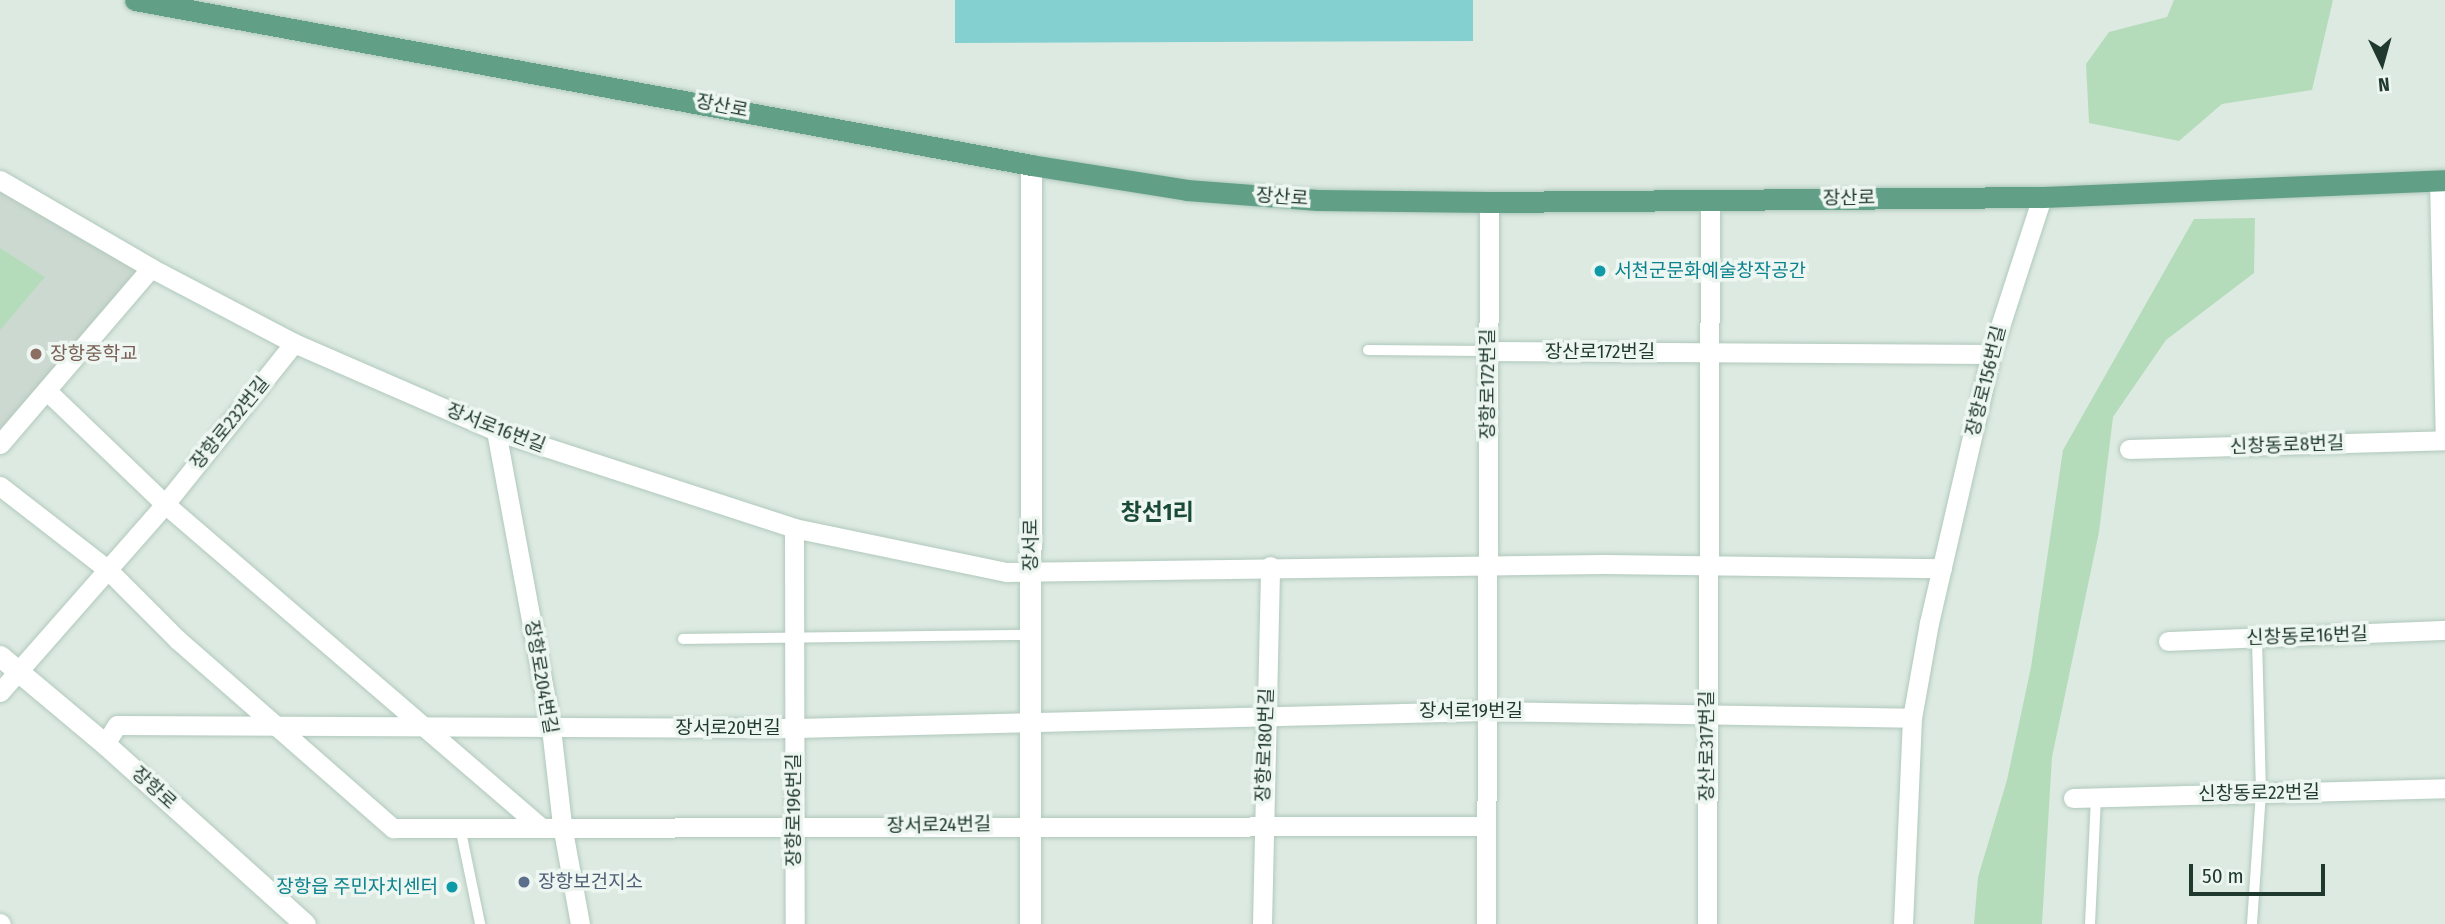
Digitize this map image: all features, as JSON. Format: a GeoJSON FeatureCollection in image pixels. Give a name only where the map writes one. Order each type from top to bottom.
{"type":"FeatureCollection","features":[{"type":"Feature","properties":{"kind":"main road","name":"장산로"},"geometry":{"type":"LineString","coordinates":[[135,0],[1031,165],[1186,190],[1318,200],[1489,202],[2042,197],[2442,180]]}},
{"type":"Feature","properties":{"kind":"main road","name":"장서로"},"geometry":{"type":"LineString","coordinates":[[1030,924],[1031,165]]}},
{"type":"Feature","properties":{"kind":"main road","name":"장항로"},"geometry":{"type":"LineString","coordinates":[[0,656],[105,744],[305,924]]}},
{"type":"Feature","properties":{"kind":"street","name":"장서로16번길"},"geometry":{"type":"LineString","coordinates":[[0,180],[151,268],[295,344],[496,430],[794,528],[1006,572],[1270,566],[1486,566]]}},
{"type":"Feature","properties":{"kind":"street"},"geometry":{"type":"LineString","coordinates":[[2442,180],[2445,435]]}},
{"type":"Feature","properties":{"kind":"street","name":"장항로156번길"},"geometry":{"type":"LineString","coordinates":[[1903,924],[1912,718],[1942,568],[1991,354],[2042,197]]}},
{"type":"Feature","properties":{"kind":"street","name":"장산로317번길"},"geometry":{"type":"LineString","coordinates":[[1707,924],[1706,712],[1712,352],[1710,200]]}},
{"type":"Feature","properties":{"kind":"street","name":"장항로172번길"},"geometry":{"type":"LineString","coordinates":[[1486,924],[1489,202]]}},
{"type":"Feature","properties":{"kind":"street"},"geometry":{"type":"LineString","coordinates":[[0,444],[151,268]]}},
{"type":"Feature","properties":{"kind":"street","name":"장항로232번길"},"geometry":{"type":"LineString","coordinates":[[0,692],[165,503],[295,344]]}},
{"type":"Feature","properties":{"kind":"street","name":"장산로172번길"},"geometry":{"type":"LineString","coordinates":[[1488,351],[1712,352]]}},
{"type":"Feature","properties":{"kind":"street"},"geometry":{"type":"LineString","coordinates":[[1712,352],[1991,354]]}},
{"type":"Feature","properties":{"kind":"street"},"geometry":{"type":"LineString","coordinates":[[47,391],[96,440],[253,581],[540,826]]}},
{"type":"Feature","properties":{"kind":"street","name":"장항로204번길"},"geometry":{"type":"LineString","coordinates":[[496,430],[551,728],[562,825],[580,924]]}},
{"type":"Feature","properties":{"kind":"street","name":"신창동로8번길"},"geometry":{"type":"LineString","coordinates":[[2129,449],[2445,440]]}},
{"type":"Feature","properties":{"kind":"street"},"geometry":{"type":"LineString","coordinates":[[0,486],[107,569],[178,640],[283,729]]}},
{"type":"Feature","properties":{"kind":"street","name":"장항로196번길"},"geometry":{"type":"LineString","coordinates":[[794,528],[794,924]]}},
{"type":"Feature","properties":{"kind":"street"},"geometry":{"type":"LineString","coordinates":[[1486,566],[1603,564],[1708,568],[1942,568]]}},
{"type":"Feature","properties":{"kind":"street","name":"장항로180번길"},"geometry":{"type":"LineString","coordinates":[[1262,924],[1262,826],[1270,566]]}},
{"type":"Feature","properties":{"kind":"street","name":"신창동로16번길"},"geometry":{"type":"LineString","coordinates":[[2168,641],[2445,630]]}},
{"type":"Feature","properties":{"kind":"street","name":"장서로19번길"},"geometry":{"type":"LineString","coordinates":[[1030,725],[1267,713],[1486,711],[1706,712],[1912,718]]}},
{"type":"Feature","properties":{"kind":"street","name":"장서로20번길"},"geometry":{"type":"LineString","coordinates":[[105,744],[117,725],[427,730],[1030,725]]}},
{"type":"Feature","properties":{"kind":"street","name":"장서로24번길"},"geometry":{"type":"LineString","coordinates":[[283,729],[393,828],[562,825],[794,828],[1030,824],[1486,825]]}},
{"type":"Feature","properties":{"kind":"street","name":"신창동로22번길"},"geometry":{"type":"LineString","coordinates":[[2073,797],[2445,788]]}},
{"type":"Feature","properties":{"kind":"lane"},"geometry":{"type":"LineString","coordinates":[[1368,351],[1488,351]]}},
{"type":"Feature","properties":{"kind":"lane"},"geometry":{"type":"LineString","coordinates":[[684,639],[1030,635]]}},
{"type":"Feature","properties":{"kind":"lane"},"geometry":{"type":"LineString","coordinates":[[2252,924],[2261,792],[2257,638]]}},
{"type":"Feature","properties":{"kind":"lane"},"geometry":{"type":"LineString","coordinates":[[2090,924],[2096,797]]}},
{"type":"Feature","properties":{"kind":"lane"},"geometry":{"type":"LineString","coordinates":[[460,827],[480,924]]}},
{"type":"Feature","properties":{"kind":"shaded area","name":"장항중학교"},"geometry":{"type":"Polygon","coordinates":[[[0,192],[145,273],[0,435],[0,192]]]}},
{"type":"Feature","properties":{"kind":"green space"},"geometry":{"type":"Polygon","coordinates":[[[2174,0],[2333,0],[2312,90],[2222,104],[2179,141],[2089,123],[2086,64],[2109,32],[2167,17],[2174,0]]]}},
{"type":"Feature","properties":{"kind":"green space"},"geometry":{"type":"Polygon","coordinates":[[[2255,218],[2254,273],[2166,340],[2113,417],[2099,532],[2052,757],[2042,924],[1974,924],[1978,877],[2007,780],[2031,667],[2063,450],[2194,219],[2255,218]]]}},
{"type":"Feature","properties":{"kind":"green space"},"geometry":{"type":"Polygon","coordinates":[[[0,248],[45,277],[0,330],[0,248]]]}},
{"type":"Feature","properties":{"kind":"water"},"geometry":{"type":"Polygon","coordinates":[[[955,0],[1473,0],[1473,41],[955,43],[955,0]]]}},
{"type":"Feature","properties":{"kind":"place","name":"서천군문화예술창작공간"},"geometry":{"type":"Point","coordinates":[1600,271]}},
{"type":"Feature","properties":{"kind":"place","name":"장항중학교"},"geometry":{"type":"Point","coordinates":[36,354]}},
{"type":"Feature","properties":{"kind":"place","name":"장항보건지소"},"geometry":{"type":"Point","coordinates":[524,882]}},
{"type":"Feature","properties":{"kind":"place","name":"장항읍 주민자치센터"},"geometry":{"type":"Point","coordinates":[452,887]}},
{"type":"Feature","properties":{"kind":"district","name":"창선1리"},"geometry":{"type":"Point","coordinates":[1157,512]}}]}
